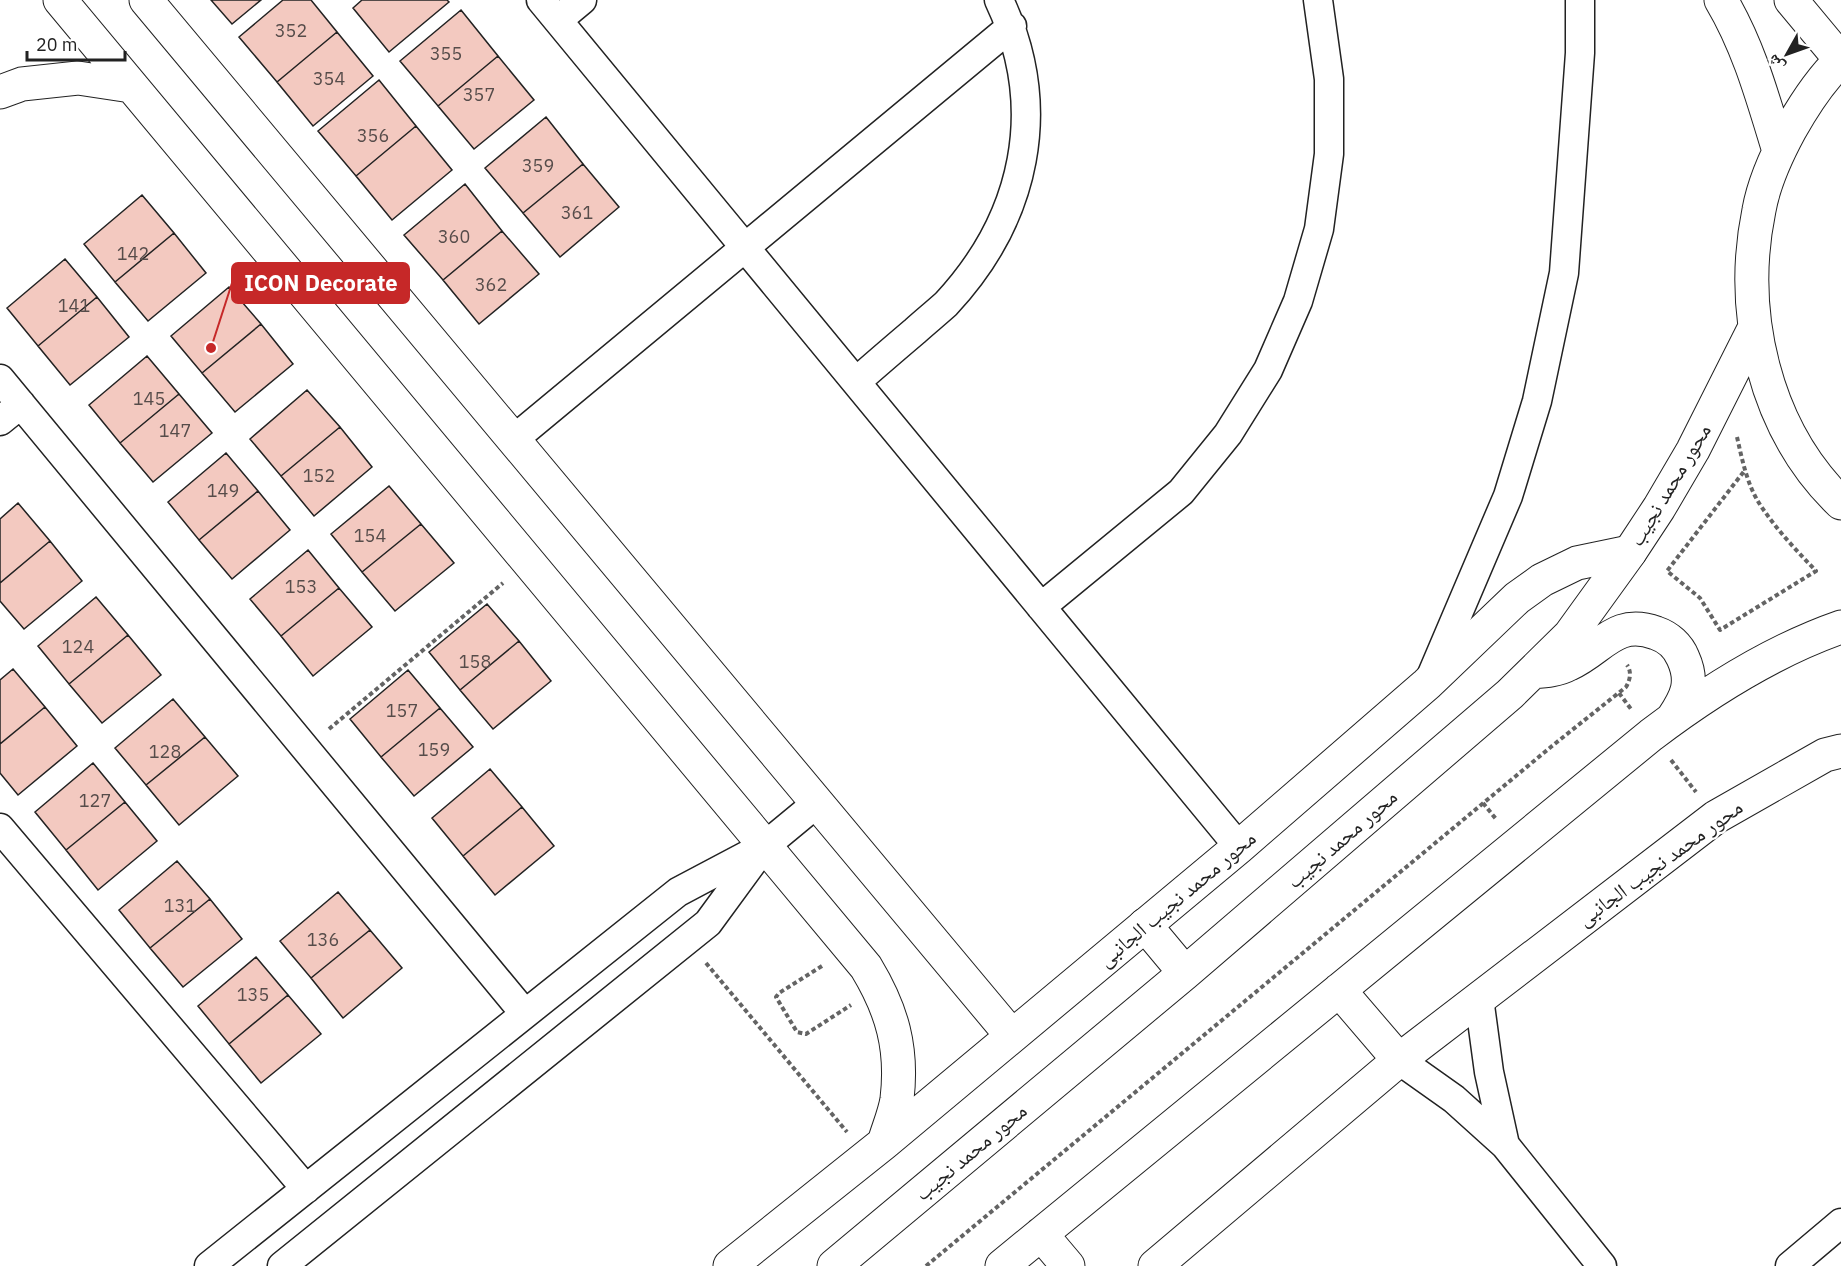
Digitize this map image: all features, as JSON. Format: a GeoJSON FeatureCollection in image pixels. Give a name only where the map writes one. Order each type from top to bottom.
{"type":"FeatureCollection","features":[{"type":"Feature","properties":{"kind":"street"},"geometry":{"type":"LineString","coordinates":[[60,0],[866,967],[889,1012],[898,1056],[896,1100],[875,1149]]}},
{"type":"Feature","properties":{"kind":"street"},"geometry":{"type":"LineString","coordinates":[[146,0],[1012,1036]]}},
{"type":"Feature","properties":{"kind":"street"},"geometry":{"type":"LineString","coordinates":[[582,0],[549,10],[1239,847]]}},
{"type":"Feature","properties":{"kind":"street"},"geometry":{"type":"LineString","coordinates":[[856,382],[945,304],[983,258],[1010,205],[1025,149],[1026,90],[1012,26],[999,0]]}},
{"type":"Feature","properties":{"kind":"street"},"geometry":{"type":"LineString","coordinates":[[1041,607],[1181,492],[1228,434],[1268,370],[1298,301],[1319,229],[1329,154],[1329,79],[1318,0]]}},
{"type":"Feature","properties":{"kind":"street"},"geometry":{"type":"LineString","coordinates":[[1428,684],[1508,496],[1537,401],[1564,273],[1580,53],[1580,0]]}},
{"type":"Feature","properties":{"kind":"street"},"geometry":{"type":"LineString","coordinates":[[1721,0],[1735,23],[1752,63],[1779,151]]}},
{"type":"Feature","properties":{"kind":"street"},"geometry":{"type":"LineString","coordinates":[[1791,0],[1841,60],[1803,106],[1779,151],[1759,208],[1751,268],[1754,329],[1769,388],[1794,443],[1829,492],[1841,503]]}},
{"type":"Feature","properties":{"kind":"street"},"geometry":{"type":"LineString","coordinates":[[513,440],[1012,26]]}},
{"type":"Feature","properties":{"kind":"street"},"geometry":{"type":"LineString","coordinates":[[0,92],[22,84],[78,78],[131,86]]}},
{"type":"Feature","properties":{"kind":"street","name":"محور محمد نجيب"},"geometry":{"type":"LineString","coordinates":[[834,1266],[1185,973],[1510,694],[1570,635],[1630,552],[1693,450],[1754,329]]}},
{"type":"Feature","properties":{"kind":"street"},"geometry":{"type":"LineString","coordinates":[[0,379],[10,412],[306,749],[525,1014]]}},
{"type":"Feature","properties":{"kind":"street","name":"محور محمد نجيب الجانبى"},"geometry":{"type":"LineString","coordinates":[[730,1266],[875,1149],[1239,847],[1428,684],[1517,598],[1542,580],[1577,563],[1630,552]]}},
{"type":"Feature","properties":{"kind":"street"},"geometry":{"type":"LineString","coordinates":[[1002,1266],[1673,718],[1731,679],[1773,656],[1841,627]]}},
{"type":"Feature","properties":{"kind":"street"},"geometry":{"type":"LineString","coordinates":[[1533,672],[1551,671],[1567,666],[1613,634],[1629,629],[1644,629],[1660,634],[1673,643],[1682,655],[1688,670],[1689,684],[1686,699],[1673,718]]}},
{"type":"Feature","properties":{"kind":"street","name":"محور محمد نجيب الجانبى"},"geometry":{"type":"LineString","coordinates":[[1155,1266],[1399,1060],[1716,817],[1825,755],[1841,751]]}},
{"type":"Feature","properties":{"kind":"street"},"geometry":{"type":"LineString","coordinates":[[209,1266],[678,892],[765,846],[817,803]]}},
{"type":"Feature","properties":{"kind":"street"},"geometry":{"type":"LineString","coordinates":[[0,828],[306,1189]]}},
{"type":"Feature","properties":{"kind":"street"},"geometry":{"type":"LineString","coordinates":[[282,1266],[708,923],[765,846]]}},
{"type":"Feature","properties":{"kind":"street"},"geometry":{"type":"LineString","coordinates":[[1145,925],[1185,973]]}},
{"type":"Feature","properties":{"kind":"street"},"geometry":{"type":"LineString","coordinates":[[1339,990],[1399,1060],[1454,1099],[1505,1144],[1602,1266]]}},
{"type":"Feature","properties":{"kind":"street"},"geometry":{"type":"LineString","coordinates":[[1479,998],[1488,1063],[1505,1144]]}},
{"type":"Feature","properties":{"kind":"street"},"geometry":{"type":"LineString","coordinates":[[1790,1266],[1841,1223]]}},
{"type":"Feature","properties":{"kind":"street"},"geometry":{"type":"LineString","coordinates":[[1041,1234],[1068,1266]]}},
{"type":"Feature","properties":{"kind":"path"},"geometry":{"type":"LineString","coordinates":[[1745,470],[1759,502],[1786,539],[1816,571],[1720,630],[1700,598],[1667,571],[1745,470]]}},
{"type":"Feature","properties":{"kind":"path"},"geometry":{"type":"LineString","coordinates":[[306,749],[529,562]]}},
{"type":"Feature","properties":{"kind":"path"},"geometry":{"type":"LineString","coordinates":[[926,1266],[1626,687],[1630,678],[1630,669],[1624,661]]}},
{"type":"Feature","properties":{"kind":"path"},"geometry":{"type":"LineString","coordinates":[[687,940],[875,1149]]}},
{"type":"Feature","properties":{"kind":"path"},"geometry":{"type":"LineString","coordinates":[[851,948],[777,994],[776,999],[796,1032],[806,1034],[878,988]]}},
{"type":"Feature","properties":{"kind":"building"},"geometry":{"type":"Polygon","coordinates":[[[211,0],[261,0],[232,24],[211,0]]]}},
{"type":"Feature","properties":{"kind":"building"},"geometry":{"type":"Polygon","coordinates":[[[283,0],[311,0],[337,32],[277,82],[239,37],[283,0]]]}},
{"type":"Feature","properties":{"kind":"building"},"geometry":{"type":"Polygon","coordinates":[[[362,0],[447,0],[449,2],[389,52],[353,8],[362,0]]]}},
{"type":"Feature","properties":{"kind":"building"},"geometry":{"type":"Polygon","coordinates":[[[461,10],[498,56],[438,106],[400,61],[461,10]]]}},
{"type":"Feature","properties":{"kind":"building"},"geometry":{"type":"Polygon","coordinates":[[[337,32],[373,76],[313,126],[277,82],[337,32]]]}},
{"type":"Feature","properties":{"kind":"building"},"geometry":{"type":"Polygon","coordinates":[[[498,56],[534,100],[474,149],[438,106],[498,56]]]}},
{"type":"Feature","properties":{"kind":"building"},"geometry":{"type":"Polygon","coordinates":[[[379,80],[416,126],[356,176],[318,131],[379,80]]]}},
{"type":"Feature","properties":{"kind":"building"},"geometry":{"type":"Polygon","coordinates":[[[546,117],[583,164],[523,213],[485,168],[546,117]]]}},
{"type":"Feature","properties":{"kind":"building"},"geometry":{"type":"Polygon","coordinates":[[[416,126],[452,170],[392,220],[356,176],[416,126]]]}},
{"type":"Feature","properties":{"kind":"building"},"geometry":{"type":"Polygon","coordinates":[[[583,164],[619,207],[560,257],[523,213],[583,164]]]}},
{"type":"Feature","properties":{"kind":"building"},"geometry":{"type":"Polygon","coordinates":[[[465,184],[502,231],[443,280],[404,235],[465,184]]]}},
{"type":"Feature","properties":{"kind":"building"},"geometry":{"type":"Polygon","coordinates":[[[142,195],[174,233],[115,282],[84,244],[142,195]]]}},
{"type":"Feature","properties":{"kind":"building"},"geometry":{"type":"Polygon","coordinates":[[[502,231],[539,274],[479,324],[443,280],[502,231]]]}},
{"type":"Feature","properties":{"kind":"building"},"geometry":{"type":"Polygon","coordinates":[[[174,233],[206,273],[148,321],[115,282],[174,233]]]}},
{"type":"Feature","properties":{"kind":"building"},"geometry":{"type":"Polygon","coordinates":[[[65,259],[97,297],[38,346],[7,308],[65,259]]]}},
{"type":"Feature","properties":{"kind":"building"},"geometry":{"type":"Polygon","coordinates":[[[229,287],[261,324],[202,373],[171,336],[229,287]]]}},
{"type":"Feature","properties":{"kind":"building"},"geometry":{"type":"Polygon","coordinates":[[[97,297],[129,337],[70,385],[38,346],[97,297]]]}},
{"type":"Feature","properties":{"kind":"building"},"geometry":{"type":"Polygon","coordinates":[[[261,324],[293,364],[235,412],[202,373],[261,324]]]}},
{"type":"Feature","properties":{"kind":"building"},"geometry":{"type":"Polygon","coordinates":[[[147,356],[179,394],[120,443],[89,405],[147,356]]]}},
{"type":"Feature","properties":{"kind":"building"},"geometry":{"type":"Polygon","coordinates":[[[307,390],[340,427],[281,476],[250,439],[307,390]]]}},
{"type":"Feature","properties":{"kind":"building"},"geometry":{"type":"Polygon","coordinates":[[[179,394],[212,433],[153,482],[120,443],[179,394]]]}},
{"type":"Feature","properties":{"kind":"building"},"geometry":{"type":"Polygon","coordinates":[[[340,427],[372,467],[314,516],[281,476],[340,427]]]}},
{"type":"Feature","properties":{"kind":"building"},"geometry":{"type":"Polygon","coordinates":[[[226,453],[258,491],[199,540],[168,502],[226,453]]]}},
{"type":"Feature","properties":{"kind":"building"},"geometry":{"type":"Polygon","coordinates":[[[389,486],[421,524],[362,572],[331,534],[389,486]]]}},
{"type":"Feature","properties":{"kind":"building"},"geometry":{"type":"Polygon","coordinates":[[[258,491],[290,530],[232,579],[199,540],[258,491]]]}},
{"type":"Feature","properties":{"kind":"building"},"geometry":{"type":"Polygon","coordinates":[[[18,503],[50,541],[0,583],[0,519],[18,503]]]}},
{"type":"Feature","properties":{"kind":"building"},"geometry":{"type":"Polygon","coordinates":[[[421,524],[454,563],[395,611],[362,572],[421,524]]]}},
{"type":"Feature","properties":{"kind":"building"},"geometry":{"type":"Polygon","coordinates":[[[50,541],[82,581],[24,629],[0,601],[0,583],[50,541]]]}},
{"type":"Feature","properties":{"kind":"building"},"geometry":{"type":"Polygon","coordinates":[[[308,550],[339,588],[281,636],[250,599],[308,550]]]}},
{"type":"Feature","properties":{"kind":"building"},"geometry":{"type":"Polygon","coordinates":[[[339,588],[372,627],[313,676],[281,636],[339,588]]]}},
{"type":"Feature","properties":{"kind":"building"},"geometry":{"type":"Polygon","coordinates":[[[96,597],[128,635],[69,684],[38,646],[96,597]]]}},
{"type":"Feature","properties":{"kind":"building"},"geometry":{"type":"Polygon","coordinates":[[[487,604],[519,641],[460,690],[429,652],[487,604]]]}},
{"type":"Feature","properties":{"kind":"building"},"geometry":{"type":"Polygon","coordinates":[[[128,635],[161,675],[102,723],[69,684],[128,635]]]}},
{"type":"Feature","properties":{"kind":"building"},"geometry":{"type":"Polygon","coordinates":[[[519,641],[551,681],[493,729],[460,690],[519,641]]]}},
{"type":"Feature","properties":{"kind":"building"},"geometry":{"type":"Polygon","coordinates":[[[13,669],[45,707],[0,744],[0,680],[13,669]]]}},
{"type":"Feature","properties":{"kind":"building"},"geometry":{"type":"Polygon","coordinates":[[[408,670],[440,708],[381,757],[350,719],[408,670]]]}},
{"type":"Feature","properties":{"kind":"building"},"geometry":{"type":"Polygon","coordinates":[[[173,699],[205,737],[146,785],[115,748],[173,699]]]}},
{"type":"Feature","properties":{"kind":"building"},"geometry":{"type":"Polygon","coordinates":[[[45,707],[77,746],[18,795],[0,773],[0,744],[45,707]]]}},
{"type":"Feature","properties":{"kind":"building"},"geometry":{"type":"Polygon","coordinates":[[[440,708],[473,747],[414,796],[381,757],[440,708]]]}},
{"type":"Feature","properties":{"kind":"building"},"geometry":{"type":"Polygon","coordinates":[[[205,737],[238,776],[179,825],[146,785],[205,737]]]}},
{"type":"Feature","properties":{"kind":"building"},"geometry":{"type":"Polygon","coordinates":[[[93,763],[125,802],[66,850],[35,812],[93,763]]]}},
{"type":"Feature","properties":{"kind":"building"},"geometry":{"type":"Polygon","coordinates":[[[490,769],[522,807],[463,856],[432,818],[490,769]]]}},
{"type":"Feature","properties":{"kind":"building"},"geometry":{"type":"Polygon","coordinates":[[[125,802],[157,841],[98,890],[66,850],[125,802]]]}},
{"type":"Feature","properties":{"kind":"building"},"geometry":{"type":"Polygon","coordinates":[[[522,807],[554,846],[495,895],[463,856],[522,807]]]}},
{"type":"Feature","properties":{"kind":"building"},"geometry":{"type":"Polygon","coordinates":[[[177,861],[210,899],[150,948],[119,910],[177,861]]]}},
{"type":"Feature","properties":{"kind":"building"},"geometry":{"type":"Polygon","coordinates":[[[338,892],[370,930],[311,978],[280,941],[338,892]]]}},
{"type":"Feature","properties":{"kind":"building"},"geometry":{"type":"Polygon","coordinates":[[[210,899],[242,939],[183,987],[150,948],[210,899]]]}},
{"type":"Feature","properties":{"kind":"building"},"geometry":{"type":"Polygon","coordinates":[[[370,930],[402,968],[343,1018],[311,978],[370,930]]]}},
{"type":"Feature","properties":{"kind":"building"},"geometry":{"type":"Polygon","coordinates":[[[256,957],[288,995],[229,1044],[198,1006],[256,957]]]}},
{"type":"Feature","properties":{"kind":"building"},"geometry":{"type":"Polygon","coordinates":[[[288,995],[321,1034],[261,1083],[229,1044],[288,995]]]}},
{"type":"Feature","properties":{"kind":"place","name":"ICON Decorate"},"geometry":{"type":"Point","coordinates":[211,348]}}]}
